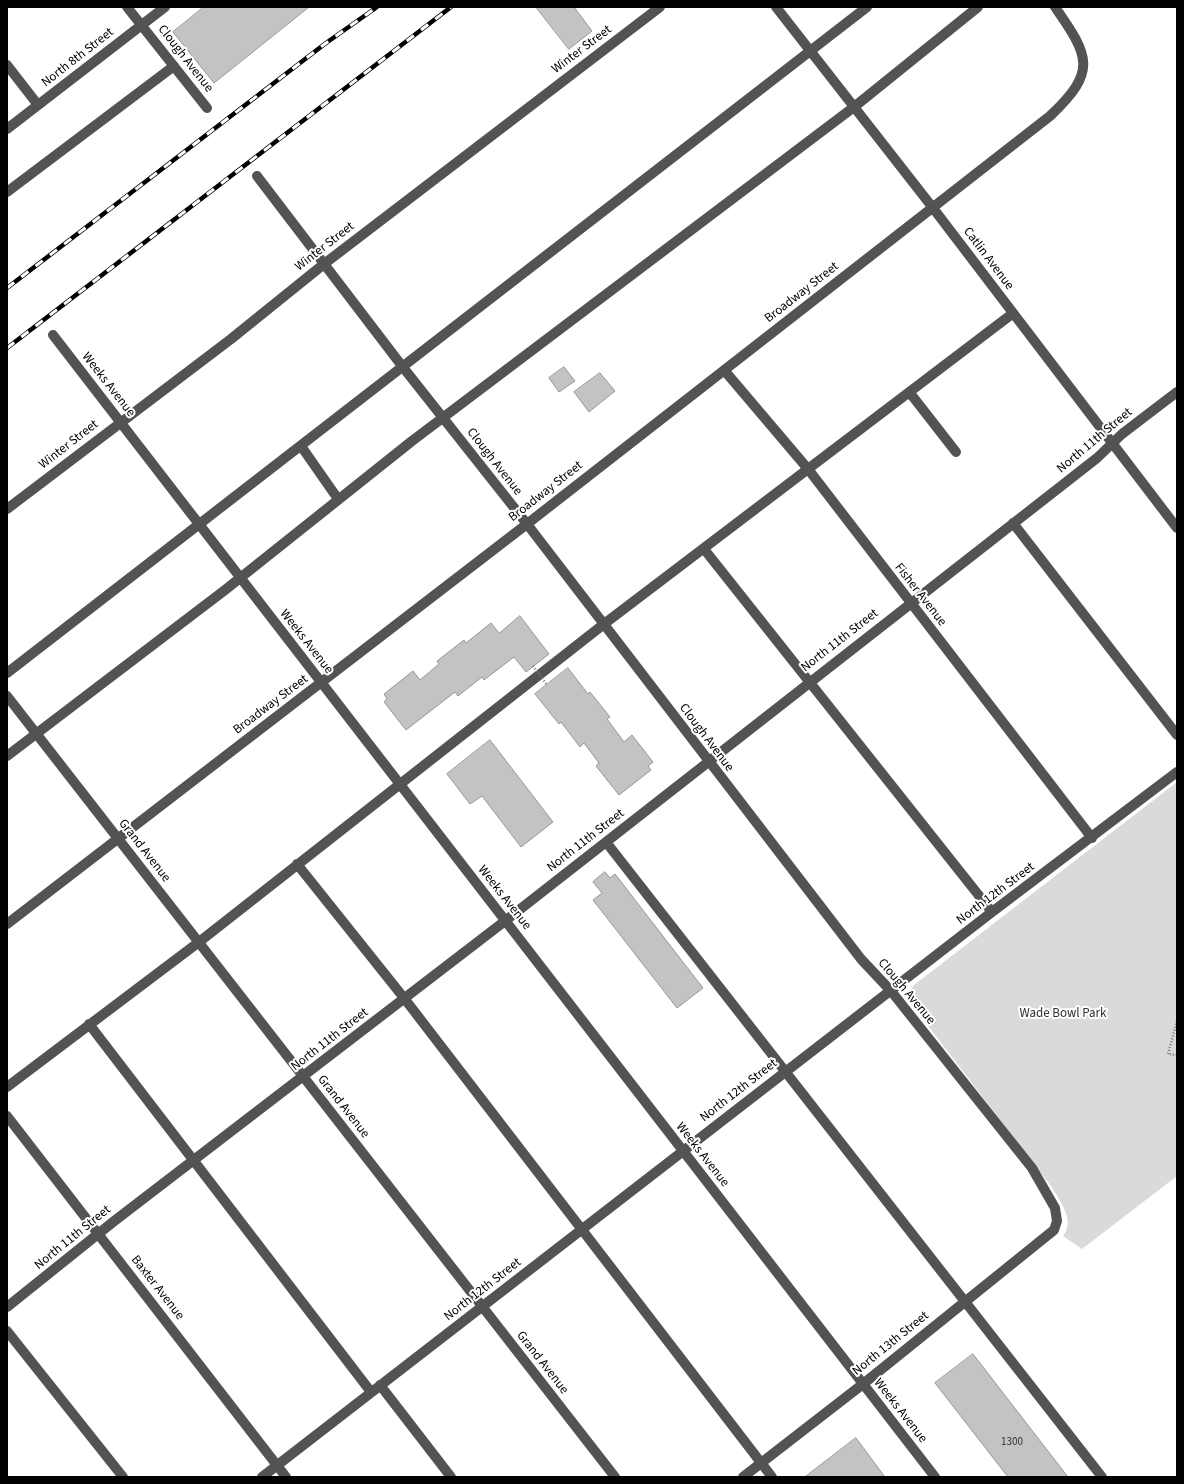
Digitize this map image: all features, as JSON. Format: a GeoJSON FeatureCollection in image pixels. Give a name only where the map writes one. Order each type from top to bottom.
{"type":"FeatureCollection","features":[{"type":"Feature","properties":{"kind":"street","name":"Clough Avenue"},"geometry":{"type":"LineString","coordinates":[[128,7],[207,108]]}},
{"type":"Feature","properties":{"kind":"street","name":"North 8th Street"},"geometry":{"type":"LineString","coordinates":[[7,130],[165,7]]}},
{"type":"Feature","properties":{"kind":"street","name":"Winter Street"},"geometry":{"type":"LineString","coordinates":[[7,509],[231,339],[324,264],[660,7]]}},
{"type":"Feature","properties":{"kind":"street","name":"Catlin Avenue"},"geometry":{"type":"LineString","coordinates":[[776,7],[933,208],[1012,314],[1177,528]]}},
{"type":"Feature","properties":{"kind":"street"},"geometry":{"type":"LineString","coordinates":[[7,673],[402,366],[811,52],[867,7]]}},
{"type":"Feature","properties":{"kind":"street"},"geometry":{"type":"LineString","coordinates":[[7,756],[240,578],[338,499],[443,418],[854,107],[978,7]]}},
{"type":"Feature","properties":{"kind":"street","name":"Broadway Street"},"geometry":{"type":"LineString","coordinates":[[7,924],[117,838],[321,683],[933,208],[1063,104],[1079,82],[1084,65],[1079,42],[1056,7]]}},
{"type":"Feature","properties":{"kind":"street"},"geometry":{"type":"LineString","coordinates":[[7,64],[38,105]]}},
{"type":"Feature","properties":{"kind":"street"},"geometry":{"type":"LineString","coordinates":[[7,192],[174,66]]}},
{"type":"Feature","properties":{"kind":"street","name":"Clough Avenue"},"geometry":{"type":"LineString","coordinates":[[257,176],[402,366],[604,624],[708,762],[861,959],[891,991],[1032,1168],[1055,1208],[1057,1221],[1054,1230]]}},
{"type":"Feature","properties":{"kind":"street"},"geometry":{"type":"LineString","coordinates":[[7,1087],[199,942],[604,624],[1012,314]]}},
{"type":"Feature","properties":{"kind":"street","name":"Weeks Avenue"},"geometry":{"type":"LineString","coordinates":[[53,335],[935,1477]]}},
{"type":"Feature","properties":{"kind":"street","name":"Fisher Avenue"},"geometry":{"type":"LineString","coordinates":[[724,370],[808,469],[1092,838]]}},
{"type":"Feature","properties":{"kind":"street","name":"North 11th Street"},"geometry":{"type":"LineString","coordinates":[[7,1307],[193,1160],[505,921],[1097,458],[1122,434],[1177,392]]}},
{"type":"Feature","properties":{"kind":"street"},"geometry":{"type":"LineString","coordinates":[[910,393],[956,452]]}},
{"type":"Feature","properties":{"kind":"street"},"geometry":{"type":"LineString","coordinates":[[301,446],[338,499]]}},
{"type":"Feature","properties":{"kind":"street"},"geometry":{"type":"LineString","coordinates":[[1013,523],[1177,735]]}},
{"type":"Feature","properties":{"kind":"street"},"geometry":{"type":"LineString","coordinates":[[704,549],[808,683],[992,912]]}},
{"type":"Feature","properties":{"kind":"street","name":"Grand Avenue"},"geometry":{"type":"LineString","coordinates":[[7,696],[481,1307],[615,1477]]}},
{"type":"Feature","properties":{"kind":"street","name":"North 12th Street"},"geometry":{"type":"LineString","coordinates":[[262,1477],[992,912],[1092,838],[1177,772]]}},
{"type":"Feature","properties":{"kind":"street"},"geometry":{"type":"LineString","coordinates":[[606,842],[1102,1477]]}},
{"type":"Feature","properties":{"kind":"street"},"geometry":{"type":"LineString","coordinates":[[297,864],[404,998],[772,1477]]}},
{"type":"Feature","properties":{"kind":"street"},"geometry":{"type":"LineString","coordinates":[[89,1024],[371,1392]]}},
{"type":"Feature","properties":{"kind":"street","name":"Baxter Avenue"},"geometry":{"type":"LineString","coordinates":[[7,1116],[286,1477]]}},
{"type":"Feature","properties":{"kind":"street","name":"North 13th Street"},"geometry":{"type":"LineString","coordinates":[[743,1477],[863,1384],[964,1301],[1054,1230]]}},
{"type":"Feature","properties":{"kind":"street"},"geometry":{"type":"LineString","coordinates":[[7,1331],[123,1477]]}},
{"type":"Feature","properties":{"kind":"street"},"geometry":{"type":"LineString","coordinates":[[380,1385],[451,1477]]}},
{"type":"Feature","properties":{"kind":"path"},"geometry":{"type":"LineString","coordinates":[[533,666],[547,685]]}},
{"type":"Feature","properties":{"kind":"path"},"geometry":{"type":"LineString","coordinates":[[1177,1021],[1168,1054],[1177,1055]]}},
{"type":"Feature","properties":{"kind":"green space","name":"Wade Bowl Park"},"geometry":{"type":"Polygon","coordinates":[[[1177,782],[1177,1176],[1082,1249],[1063,1236],[1067,1230],[1067,1217],[1062,1204],[1051,1186],[912,1005],[909,992],[914,985],[1177,782]]]}},
{"type":"Feature","properties":{"kind":"building"},"geometry":{"type":"Polygon","coordinates":[[[204,7],[309,7],[214,83],[173,32],[204,7]]]}},
{"type":"Feature","properties":{"kind":"building"},"geometry":{"type":"Polygon","coordinates":[[[536,7],[574,7],[592,31],[569,49],[536,7]]]}},
{"type":"Feature","properties":{"kind":"building"},"geometry":{"type":"Polygon","coordinates":[[[564,367],[575,381],[559,392],[549,378],[564,367]]]}},
{"type":"Feature","properties":{"kind":"building"},"geometry":{"type":"Polygon","coordinates":[[[600,373],[615,391],[589,412],[574,392],[600,373]]]}},
{"type":"Feature","properties":{"kind":"building"},"geometry":{"type":"Polygon","coordinates":[[[520,616],[549,654],[526,672],[514,657],[484,680],[482,677],[458,696],[455,692],[406,730],[384,702],[387,699],[384,694],[413,671],[420,680],[439,664],[437,661],[464,640],[466,643],[491,623],[499,633],[520,616]]]}},
{"type":"Feature","properties":{"kind":"building"},"geometry":{"type":"Polygon","coordinates":[[[568,668],[588,694],[590,692],[610,717],[607,719],[624,742],[632,735],[653,762],[648,766],[651,770],[619,795],[596,766],[599,763],[584,743],[580,747],[561,722],[559,724],[535,694],[568,668]]]}},
{"type":"Feature","properties":{"kind":"building"},"geometry":{"type":"Polygon","coordinates":[[[490,740],[553,822],[521,847],[482,796],[470,804],[447,774],[490,740]]]}},
{"type":"Feature","properties":{"kind":"building"},"geometry":{"type":"Polygon","coordinates":[[[605,872],[610,878],[615,874],[703,988],[677,1008],[593,900],[602,893],[593,882],[605,872]]]}},
{"type":"Feature","properties":{"kind":"building"},"geometry":{"type":"Polygon","coordinates":[[[973,1354],[1068,1477],[1008,1477],[935,1383],[973,1354]]]}},
{"type":"Feature","properties":{"kind":"building"},"geometry":{"type":"Polygon","coordinates":[[[856,1438],[885,1477],[805,1477],[856,1438]]]}},
{"type":"Feature","properties":{"kind":"railway"},"geometry":{"type":"LineString","coordinates":[[7,288],[326,43],[377,7]]}},
{"type":"Feature","properties":{"kind":"railway"},"geometry":{"type":"LineString","coordinates":[[7,348],[451,7]]}}]}
